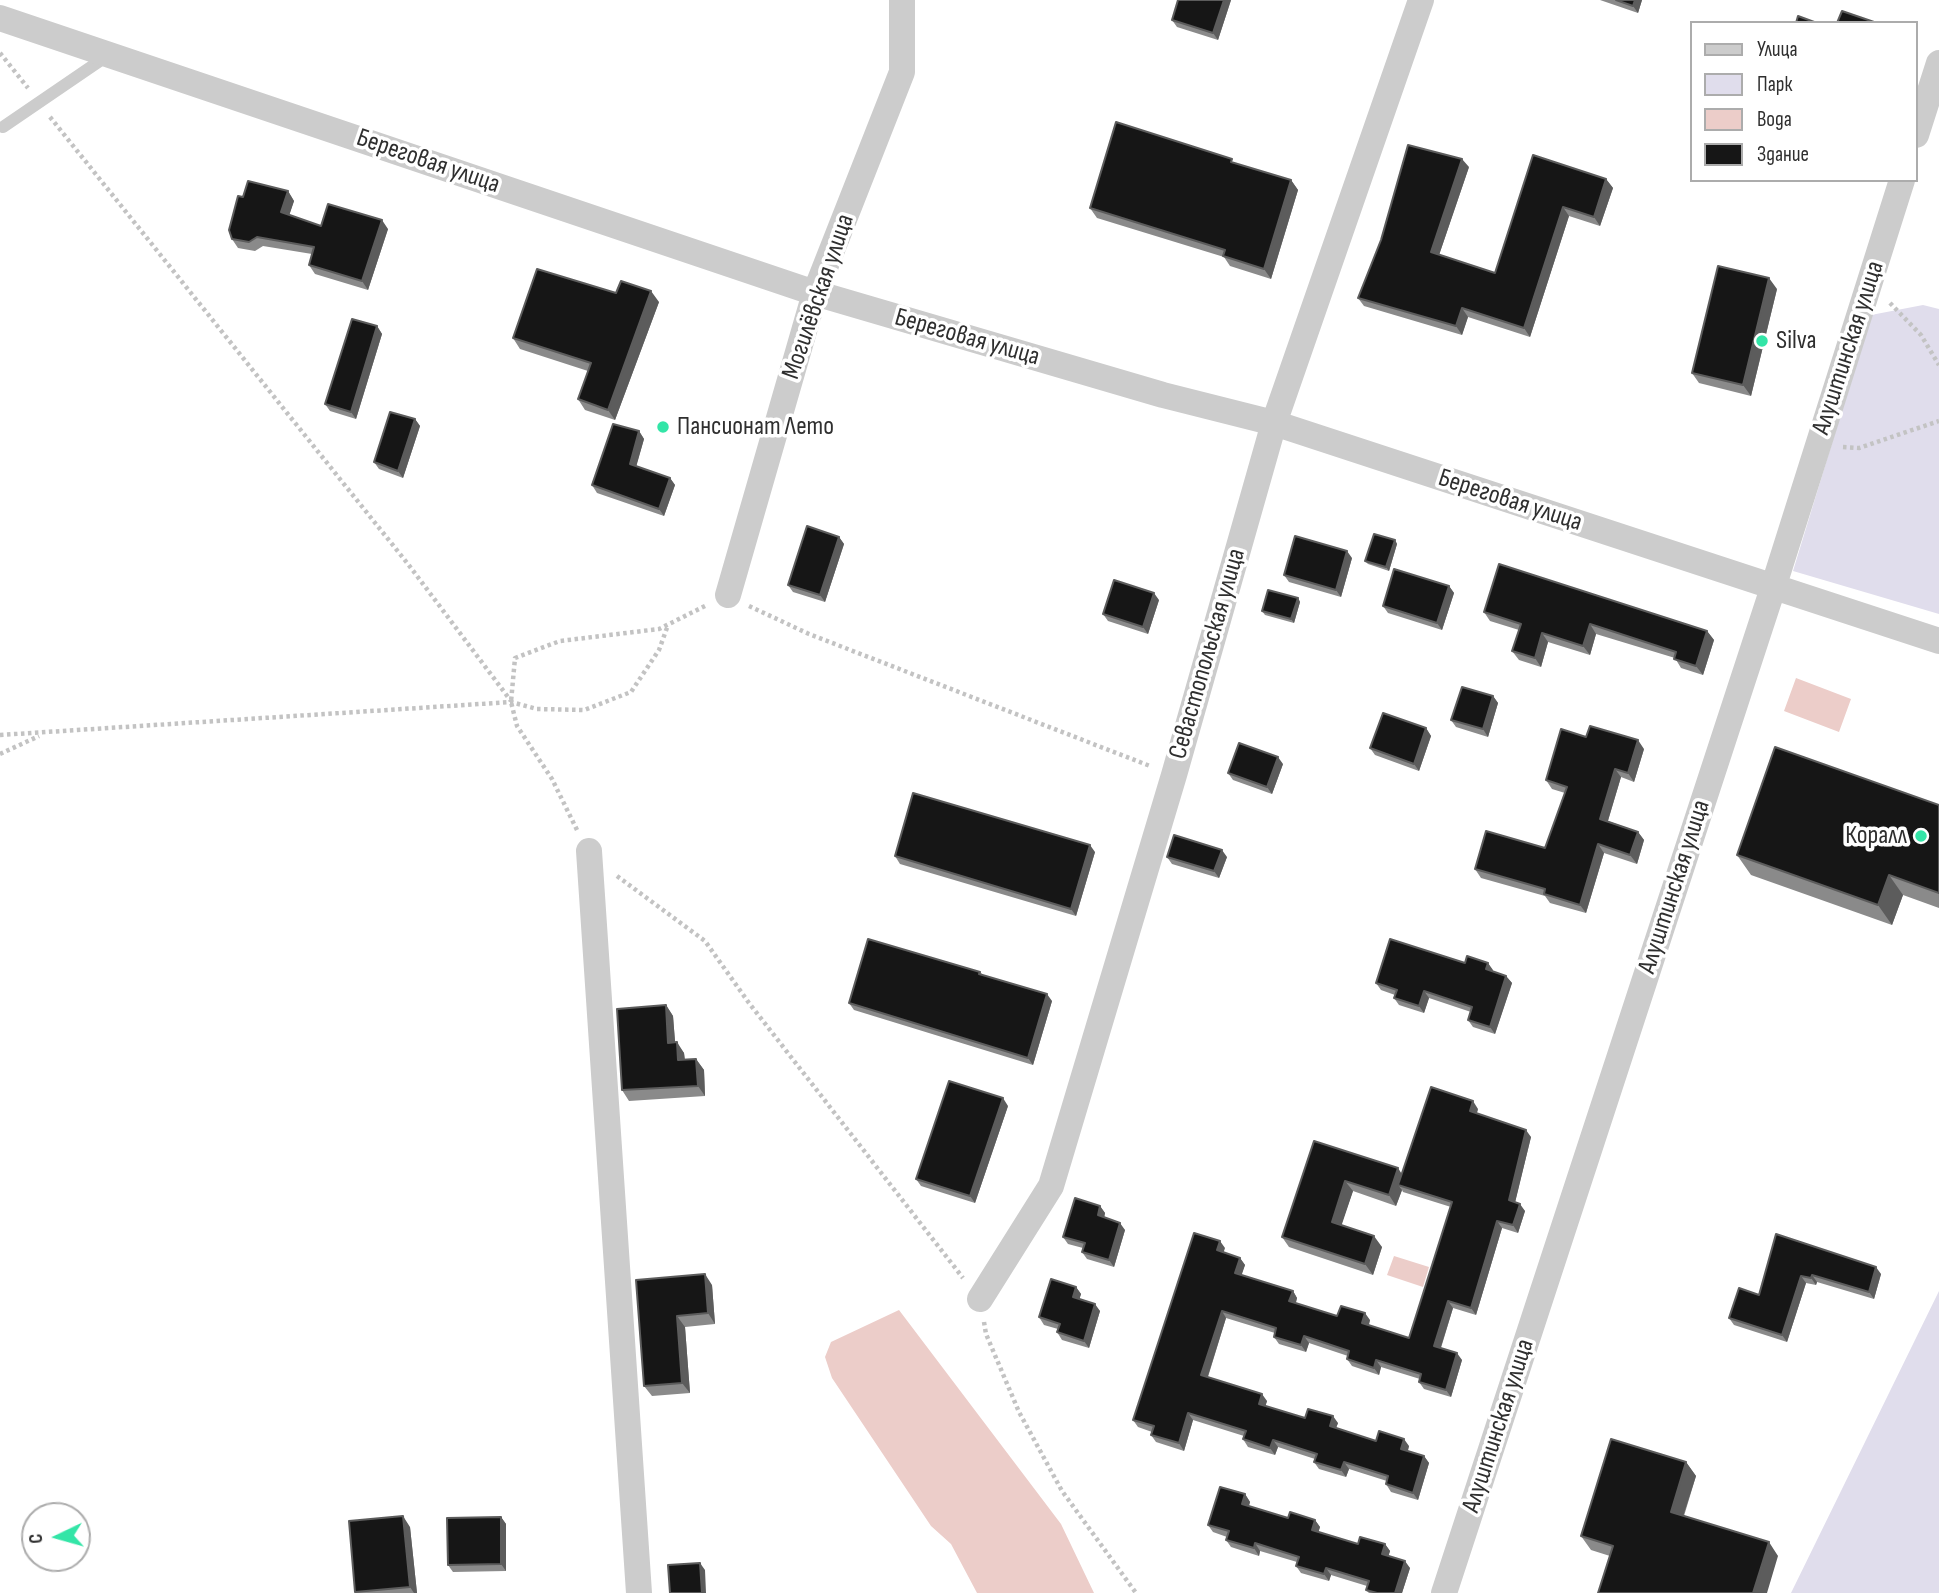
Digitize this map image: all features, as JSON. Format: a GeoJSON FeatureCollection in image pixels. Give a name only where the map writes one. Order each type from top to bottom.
{"type":"FeatureCollection","features":[{"type":"Feature","properties":{"kind":"street","name":"Могилёвская улица"},"geometry":{"type":"LineString","coordinates":[[728,595],[815,293],[902,72],[902,0]]}},
{"type":"Feature","properties":{"kind":"street","name":"Севастопольская улица"},"geometry":{"type":"LineString","coordinates":[[980,1300],[1051,1186],[1174,775],[1274,423],[1422,0]]}},
{"type":"Feature","properties":{"kind":"street","name":"Береговая улица"},"geometry":{"type":"LineString","coordinates":[[0,18],[815,293],[1163,396],[1274,423],[1939,641]]}},
{"type":"Feature","properties":{"kind":"street"},"geometry":{"type":"LineString","coordinates":[[1918,129],[1939,63]]}},
{"type":"Feature","properties":{"kind":"street","name":"Алуштинская улица"},"geometry":{"type":"LineString","coordinates":[[1444,1593],[1773,588],[1901,182]]}},
{"type":"Feature","properties":{"kind":"street"},"geometry":{"type":"LineString","coordinates":[[589,850],[639,1593]]}},
{"type":"Feature","properties":{"kind":"lane"},"geometry":{"type":"LineString","coordinates":[[3,127],[109,54]]}},
{"type":"Feature","properties":{"kind":"path"},"geometry":{"type":"LineString","coordinates":[[0,53],[408,564],[511,702]]}},
{"type":"Feature","properties":{"kind":"path"},"geometry":{"type":"LineString","coordinates":[[1870,282],[1921,335],[1939,365]]}},
{"type":"Feature","properties":{"kind":"path"},"geometry":{"type":"LineString","coordinates":[[1818,447],[1859,448],[1939,421]]}},
{"type":"Feature","properties":{"kind":"path"},"geometry":{"type":"LineString","coordinates":[[1136,1593],[1062,1491],[1019,1412],[986,1334],[980,1300],[749,1003],[705,940],[636,892],[589,850],[552,779],[517,726],[511,702],[515,658],[560,640],[659,629],[728,595],[809,634],[1174,775]]}},
{"type":"Feature","properties":{"kind":"path"},"geometry":{"type":"LineString","coordinates":[[0,735],[511,702],[537,709],[584,710],[631,692],[659,650],[668,624]]}},
{"type":"Feature","properties":{"kind":"path"},"geometry":{"type":"LineString","coordinates":[[0,754],[43,734]]}},
{"type":"Feature","properties":{"kind":"green space"},"geometry":{"type":"Polygon","coordinates":[[[1923,305],[1939,309],[1939,614],[1793,571],[1871,315],[1923,305]]]}},
{"type":"Feature","properties":{"kind":"green space"},"geometry":{"type":"Polygon","coordinates":[[[1939,1291],[1939,1593],[1791,1593],[1939,1291]]]}},
{"type":"Feature","properties":{"kind":"water"},"geometry":{"type":"Polygon","coordinates":[[[1796,678],[1851,699],[1839,732],[1784,711],[1796,678]]]}},
{"type":"Feature","properties":{"kind":"water"},"geometry":{"type":"Polygon","coordinates":[[[1394,1256],[1429,1267],[1423,1287],[1387,1275],[1394,1256]]]}},
{"type":"Feature","properties":{"kind":"water"},"geometry":{"type":"Polygon","coordinates":[[[899,1310],[1061,1524],[1094,1593],[977,1593],[951,1544],[931,1526],[832,1378],[825,1357],[831,1342],[899,1310]]]}},
{"type":"Feature","properties":{"kind":"building"},"geometry":{"type":"Polygon","coordinates":[[[1178,0],[1224,0],[1213,33],[1172,20],[1178,0]]]}},
{"type":"Feature","properties":{"kind":"building"},"geometry":{"type":"Polygon","coordinates":[[[1616,0],[1635,0],[1633,6],[1616,0]]]}},
{"type":"Feature","properties":{"kind":"building"},"geometry":{"type":"Polygon","coordinates":[[[1842,11],[1871,21],[1838,21],[1842,11]]]}},
{"type":"Feature","properties":{"kind":"building"},"geometry":{"type":"Polygon","coordinates":[[[1798,16],[1812,21],[1797,21],[1798,16]]]}},
{"type":"Feature","properties":{"kind":"building"},"geometry":{"type":"Polygon","coordinates":[[[1116,122],[1291,180],[1264,269],[1223,256],[1225,250],[1090,208],[1116,122]]]}},
{"type":"Feature","properties":{"kind":"building"},"geometry":{"type":"Polygon","coordinates":[[[1408,145],[1462,159],[1431,252],[1495,273],[1533,155],[1606,179],[1594,217],[1563,207],[1524,328],[1462,308],[1456,326],[1358,298],[1381,240],[1408,145]]]}},
{"type":"Feature","properties":{"kind":"building"},"geometry":{"type":"Polygon","coordinates":[[[248,181],[288,191],[281,212],[321,226],[328,204],[382,220],[362,281],[309,265],[314,247],[257,237],[249,242],[232,239],[229,230],[238,196],[243,197],[248,181]]]}},
{"type":"Feature","properties":{"kind":"building"},"geometry":{"type":"Polygon","coordinates":[[[1718,266],[1769,278],[1743,385],[1692,373],[1718,266]]]}},
{"type":"Feature","properties":{"kind":"building"},"geometry":{"type":"Polygon","coordinates":[[[537,269],[616,293],[621,281],[651,291],[608,410],[578,399],[591,363],[513,338],[537,269]]]}},
{"type":"Feature","properties":{"kind":"building"},"geometry":{"type":"Polygon","coordinates":[[[352,319],[377,326],[351,412],[325,404],[352,319]]]}},
{"type":"Feature","properties":{"kind":"building"},"geometry":{"type":"Polygon","coordinates":[[[390,412],[415,419],[398,471],[374,462],[390,412]]]}},
{"type":"Feature","properties":{"kind":"building"},"geometry":{"type":"Polygon","coordinates":[[[613,424],[639,431],[630,464],[670,478],[659,509],[592,485],[613,424]]]}},
{"type":"Feature","properties":{"kind":"building"},"geometry":{"type":"Polygon","coordinates":[[[807,526],[839,537],[820,595],[788,585],[807,526]]]}},
{"type":"Feature","properties":{"kind":"building"},"geometry":{"type":"Polygon","coordinates":[[[1374,534],[1395,540],[1386,567],[1365,561],[1374,534]]]}},
{"type":"Feature","properties":{"kind":"building"},"geometry":{"type":"Polygon","coordinates":[[[1295,536],[1347,551],[1336,590],[1284,575],[1295,536]]]}},
{"type":"Feature","properties":{"kind":"building"},"geometry":{"type":"Polygon","coordinates":[[[1499,564],[1707,631],[1696,666],[1674,659],[1676,652],[1590,624],[1583,646],[1542,633],[1535,658],[1512,651],[1521,624],[1484,612],[1499,564]]]}},
{"type":"Feature","properties":{"kind":"building"},"geometry":{"type":"Polygon","coordinates":[[[1394,569],[1449,586],[1437,623],[1383,606],[1394,569]]]}},
{"type":"Feature","properties":{"kind":"building"},"geometry":{"type":"Polygon","coordinates":[[[1114,580],[1154,593],[1143,627],[1103,614],[1114,580]]]}},
{"type":"Feature","properties":{"kind":"building"},"geometry":{"type":"Polygon","coordinates":[[[1268,590],[1298,598],[1291,619],[1262,611],[1268,590]]]}},
{"type":"Feature","properties":{"kind":"building"},"geometry":{"type":"Polygon","coordinates":[[[1462,687],[1493,696],[1483,729],[1451,720],[1462,687]]]}},
{"type":"Feature","properties":{"kind":"building"},"geometry":{"type":"Polygon","coordinates":[[[1383,713],[1426,728],[1414,764],[1370,748],[1383,713]]]}},
{"type":"Feature","properties":{"kind":"building"},"geometry":{"type":"Polygon","coordinates":[[[1590,726],[1638,740],[1628,773],[1615,769],[1600,819],[1638,832],[1630,855],[1598,844],[1580,905],[1544,894],[1545,889],[1475,869],[1486,831],[1545,848],[1567,787],[1546,780],[1561,729],[1586,737],[1590,726]]]}},
{"type":"Feature","properties":{"kind":"building"},"geometry":{"type":"Polygon","coordinates":[[[1239,743],[1278,757],[1267,787],[1228,773],[1239,743]]]}},
{"type":"Feature","properties":{"kind":"building"},"geometry":{"type":"Polygon","coordinates":[[[1775,747],[1939,805],[1939,893],[1889,875],[1878,905],[1737,855],[1775,747]]]}},
{"type":"Feature","properties":{"kind":"building"},"geometry":{"type":"Polygon","coordinates":[[[913,793],[1090,845],[1071,909],[895,856],[913,793]]]}},
{"type":"Feature","properties":{"kind":"building"},"geometry":{"type":"Polygon","coordinates":[[[1174,835],[1222,850],[1214,871],[1167,857],[1174,835]]]}},
{"type":"Feature","properties":{"kind":"building"},"geometry":{"type":"Polygon","coordinates":[[[868,939],[1047,994],[1028,1058],[849,1003],[868,939]]]}},
{"type":"Feature","properties":{"kind":"building"},"geometry":{"type":"Polygon","coordinates":[[[1390,939],[1465,963],[1467,956],[1488,963],[1486,969],[1506,976],[1490,1027],[1468,1020],[1472,1007],[1424,991],[1419,1006],[1394,998],[1397,990],[1376,983],[1390,939]]]}},
{"type":"Feature","properties":{"kind":"building"},"geometry":{"type":"Polygon","coordinates":[[[666,1005],[668,1043],[677,1042],[678,1060],[696,1059],[698,1086],[622,1090],[617,1009],[666,1005]]]}},
{"type":"Feature","properties":{"kind":"building"},"geometry":{"type":"Polygon","coordinates":[[[949,1081],[1003,1098],[970,1196],[916,1179],[949,1081]]]}},
{"type":"Feature","properties":{"kind":"building"},"geometry":{"type":"Polygon","coordinates":[[[1431,1087],[1473,1101],[1470,1111],[1526,1130],[1509,1200],[1520,1204],[1513,1225],[1497,1221],[1471,1308],[1448,1301],[1434,1346],[1457,1353],[1446,1390],[1419,1382],[1421,1374],[1376,1360],[1374,1368],[1347,1359],[1349,1351],[1304,1336],[1301,1345],[1274,1337],[1276,1328],[1222,1311],[1201,1375],[1262,1394],[1259,1404],[1305,1418],[1308,1409],[1333,1416],[1330,1426],[1376,1441],[1379,1431],[1404,1439],[1401,1449],[1424,1456],[1413,1493],[1386,1484],[1388,1476],[1344,1462],[1341,1470],[1314,1462],[1317,1454],[1273,1440],[1270,1448],[1243,1439],[1246,1431],[1188,1413],[1179,1443],[1151,1435],[1154,1426],[1133,1420],[1194,1233],[1220,1241],[1217,1250],[1240,1258],[1235,1273],[1293,1291],[1289,1301],[1337,1316],[1341,1306],[1365,1313],[1362,1323],[1409,1338],[1452,1202],[1398,1185],[1431,1087]]]}},
{"type":"Feature","properties":{"kind":"building"},"geometry":{"type":"Polygon","coordinates":[[[1314,1141],[1398,1168],[1389,1195],[1345,1181],[1332,1222],[1374,1236],[1365,1264],[1282,1237],[1314,1141]]]}},
{"type":"Feature","properties":{"kind":"building"},"geometry":{"type":"Polygon","coordinates":[[[1075,1198],[1100,1206],[1098,1215],[1120,1223],[1109,1260],[1082,1252],[1085,1243],[1063,1237],[1075,1198]]]}},
{"type":"Feature","properties":{"kind":"building"},"geometry":{"type":"Polygon","coordinates":[[[1776,1234],[1876,1267],[1869,1292],[1812,1275],[1811,1278],[1801,1276],[1782,1335],[1729,1318],[1739,1288],[1759,1295],[1776,1234]]]}},
{"type":"Feature","properties":{"kind":"building"},"geometry":{"type":"Polygon","coordinates":[[[705,1274],[708,1313],[677,1316],[682,1383],[644,1386],[636,1280],[705,1274]]]}},
{"type":"Feature","properties":{"kind":"building"},"geometry":{"type":"Polygon","coordinates":[[[1051,1279],[1076,1287],[1073,1297],[1095,1304],[1084,1341],[1057,1332],[1060,1324],[1039,1317],[1051,1279]]]}},
{"type":"Feature","properties":{"kind":"building"},"geometry":{"type":"Polygon","coordinates":[[[1611,1439],[1686,1462],[1671,1512],[1769,1542],[1753,1593],[1598,1593],[1613,1546],[1581,1536],[1611,1439]]]}},
{"type":"Feature","properties":{"kind":"building"},"geometry":{"type":"Polygon","coordinates":[[[1220,1487],[1245,1494],[1242,1504],[1288,1518],[1290,1512],[1315,1520],[1312,1530],[1358,1544],[1360,1537],[1385,1544],[1382,1554],[1405,1561],[1395,1593],[1366,1590],[1369,1581],[1326,1568],[1324,1574],[1296,1566],[1299,1557],[1255,1543],[1254,1548],[1226,1540],[1229,1531],[1208,1525],[1220,1487]]]}},
{"type":"Feature","properties":{"kind":"building"},"geometry":{"type":"Polygon","coordinates":[[[403,1516],[410,1587],[355,1592],[349,1521],[403,1516]]]}},
{"type":"Feature","properties":{"kind":"building"},"geometry":{"type":"Polygon","coordinates":[[[501,1517],[501,1564],[448,1565],[447,1518],[501,1517]]]}},
{"type":"Feature","properties":{"kind":"building"},"geometry":{"type":"Polygon","coordinates":[[[700,1563],[702,1593],[670,1593],[668,1565],[700,1563]]]}},
{"type":"Feature","properties":{"kind":"place","name":"Silva"},"geometry":{"type":"Point","coordinates":[1762,341]}},
{"type":"Feature","properties":{"kind":"place","name":"Пансионат Лето"},"geometry":{"type":"Point","coordinates":[663,427]}},
{"type":"Feature","properties":{"kind":"place","name":"Коралл"},"geometry":{"type":"Point","coordinates":[1921,836]}}]}
